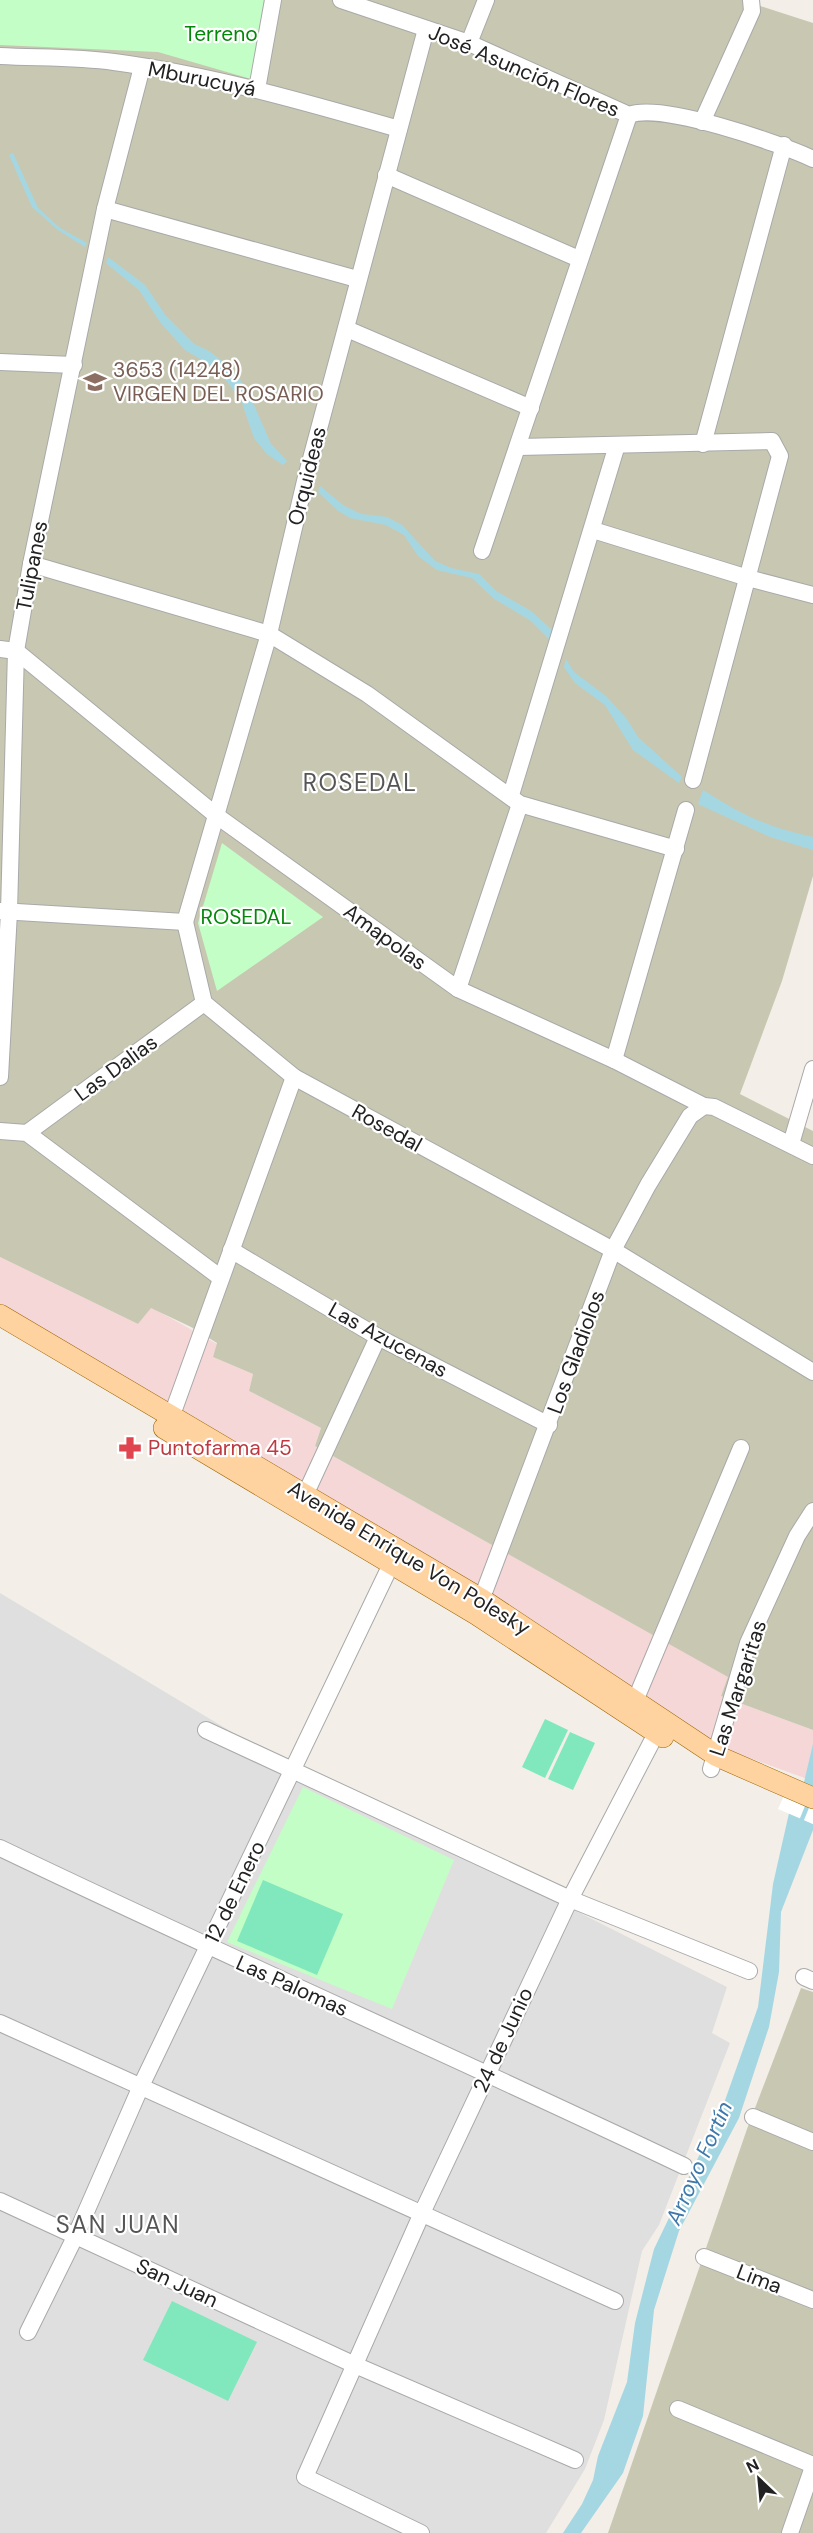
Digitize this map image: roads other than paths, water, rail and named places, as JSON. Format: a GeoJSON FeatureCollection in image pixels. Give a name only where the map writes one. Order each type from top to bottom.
{"type":"FeatureCollection","features":[{"type":"Feature","properties":{"kind":"main road","name":"Avenida Enrique Von Polesky"},"geometry":{"type":"LineString","coordinates":[[0,1315],[169,1423],[635,1701],[659,1727]]}},
{"type":"Feature","properties":{"kind":"main road","name":"Avenida Enrique Von Polesky"},"geometry":{"type":"LineString","coordinates":[[0,1331],[169,1423]]}},
{"type":"Feature","properties":{"kind":"main road","name":"Avenida Enrique Von Polesky"},"geometry":{"type":"LineString","coordinates":[[478,1606],[714,1762],[782,1791]]}},
{"type":"Feature","properties":{"kind":"main road"},"geometry":{"type":"LineString","coordinates":[[782,1791],[813,1798]]}},
{"type":"Feature","properties":{"kind":"main road"},"geometry":{"type":"LineString","coordinates":[[782,1791],[813,1812]]}},
{"type":"Feature","properties":{"kind":"street"},"geometry":{"type":"LineString","coordinates":[[257,89],[273,0]]}},
{"type":"Feature","properties":{"kind":"street","name":"José Asunción Flores"},"geometry":{"type":"LineString","coordinates":[[340,0],[469,43],[629,115],[639,111],[702,122],[784,145],[813,159]]}},
{"type":"Feature","properties":{"kind":"street"},"geometry":{"type":"LineString","coordinates":[[469,43],[486,0]]}},
{"type":"Feature","properties":{"kind":"street"},"geometry":{"type":"LineString","coordinates":[[702,122],[752,11],[751,0]]}},
{"type":"Feature","properties":{"kind":"street","name":"Orquideas"},"geometry":{"type":"LineString","coordinates":[[185,922],[269,634],[305,481],[347,329],[357,279],[426,29]]}},
{"type":"Feature","properties":{"kind":"street","name":"Mburucuyá"},"geometry":{"type":"LineString","coordinates":[[0,57],[112,62],[142,66],[257,89],[399,129]]}},
{"type":"Feature","properties":{"kind":"street","name":"Tulipanes"},"geometry":{"type":"LineString","coordinates":[[0,1077],[5,912],[8,650],[31,564],[105,209],[142,66]]}},
{"type":"Feature","properties":{"kind":"street"},"geometry":{"type":"LineString","coordinates":[[482,551],[519,447],[579,259],[629,115]]}},
{"type":"Feature","properties":{"kind":"street"},"geometry":{"type":"LineString","coordinates":[[703,444],[784,145]]}},
{"type":"Feature","properties":{"kind":"street"},"geometry":{"type":"LineString","coordinates":[[386,175],[579,259]]}},
{"type":"Feature","properties":{"kind":"street"},"geometry":{"type":"LineString","coordinates":[[105,209],[357,279]]}},
{"type":"Feature","properties":{"kind":"street"},"geometry":{"type":"LineString","coordinates":[[347,329],[531,408]]}},
{"type":"Feature","properties":{"kind":"street"},"geometry":{"type":"LineString","coordinates":[[0,362],[74,364]]}},
{"type":"Feature","properties":{"kind":"street"},"geometry":{"type":"LineString","coordinates":[[519,447],[772,441],[777,448],[780,456],[693,780]]}},
{"type":"Feature","properties":{"kind":"street"},"geometry":{"type":"LineString","coordinates":[[458,989],[617,445]]}},
{"type":"Feature","properties":{"kind":"street"},"geometry":{"type":"LineString","coordinates":[[593,530],[748,578],[813,595]]}},
{"type":"Feature","properties":{"kind":"street"},"geometry":{"type":"LineString","coordinates":[[31,564],[269,634],[367,694],[515,799],[676,849]]}},
{"type":"Feature","properties":{"kind":"street","name":"Amapolas"},"geometry":{"type":"LineString","coordinates":[[8,650],[217,816],[458,989],[614,1060],[704,1106],[714,1107],[813,1156]]}},
{"type":"Feature","properties":{"kind":"street"},"geometry":{"type":"LineString","coordinates":[[614,1060],[686,810]]}},
{"type":"Feature","properties":{"kind":"street"},"geometry":{"type":"LineString","coordinates":[[5,912],[185,922],[204,1003]]}},
{"type":"Feature","properties":{"kind":"street","name":"Rosedal"},"geometry":{"type":"LineString","coordinates":[[204,1003],[294,1077],[613,1250],[813,1372]]}},
{"type":"Feature","properties":{"kind":"street","name":"Las Dalias"},"geometry":{"type":"LineString","coordinates":[[27,1133],[204,1003]]}},
{"type":"Feature","properties":{"kind":"street"},"geometry":{"type":"LineString","coordinates":[[791,1144],[813,1070]]}},
{"type":"Feature","properties":{"kind":"street"},"geometry":{"type":"LineString","coordinates":[[169,1423],[294,1077]]}},
{"type":"Feature","properties":{"kind":"street","name":"Los Gladiolos"},"geometry":{"type":"LineString","coordinates":[[478,1606],[549,1425],[613,1250],[648,1185],[690,1116],[704,1106]]}},
{"type":"Feature","properties":{"kind":"street"},"geometry":{"type":"LineString","coordinates":[[0,1131],[27,1133],[221,1278]]}},
{"type":"Feature","properties":{"kind":"street","name":"Las Azucenas"},"geometry":{"type":"LineString","coordinates":[[231,1250],[378,1337],[549,1425]]}},
{"type":"Feature","properties":{"kind":"street"},"geometry":{"type":"LineString","coordinates":[[302,1502],[378,1337]]}},
{"type":"Feature","properties":{"kind":"street"},"geometry":{"type":"LineString","coordinates":[[635,1701],[741,1448]]}},
{"type":"Feature","properties":{"kind":"street","name":"Las Margaritas"},"geometry":{"type":"LineString","coordinates":[[714,1762],[748,1643],[797,1536],[813,1511]]}},
{"type":"Feature","properties":{"kind":"street","name":"12 de Enero"},"geometry":{"type":"LineString","coordinates":[[28,2332],[75,2236],[141,2086],[395,1556]]}},
{"type":"Feature","properties":{"kind":"street","name":"24 de Junio"},"geometry":{"type":"LineString","coordinates":[[421,2533],[305,2477],[422,2213],[570,1899],[659,1727]]}},
{"type":"Feature","properties":{"kind":"street"},"geometry":{"type":"LineString","coordinates":[[206,1730],[570,1899],[748,1971]]}},
{"type":"Feature","properties":{"kind":"street","name":"Las Palomas"},"geometry":{"type":"LineString","coordinates":[[0,1848],[208,1948],[488,2073],[684,2166]]}},
{"type":"Feature","properties":{"kind":"street"},"geometry":{"type":"LineString","coordinates":[[0,2022],[615,2301]]}},
{"type":"Feature","properties":{"kind":"street"},"geometry":{"type":"LineString","coordinates":[[753,2117],[813,2142]]}},
{"type":"Feature","properties":{"kind":"street","name":"San Juan"},"geometry":{"type":"LineString","coordinates":[[0,2201],[355,2365],[575,2460]]}},
{"type":"Feature","properties":{"kind":"street","name":"Lima"},"geometry":{"type":"LineString","coordinates":[[704,2257],[813,2300]]}},
{"type":"Feature","properties":{"kind":"street"},"geometry":{"type":"LineString","coordinates":[[678,2409],[813,2466],[790,2533]]}},
{"type":"Feature","properties":{"kind":"water"},"geometry":{"type":"Polygon","coordinates":[[[13,153],[38,208],[60,228],[87,243],[85,247],[58,230],[32,207],[9,155],[13,153]]]}},
{"type":"Feature","properties":{"kind":"water"},"geometry":{"type":"Polygon","coordinates":[[[108,257],[145,285],[166,316],[194,344],[209,351],[231,368],[247,389],[271,444],[287,461],[283,465],[267,454],[254,438],[241,400],[217,369],[185,350],[160,322],[139,290],[106,263],[108,257]]]}},
{"type":"Feature","properties":{"kind":"water"},"geometry":{"type":"Polygon","coordinates":[[[320,486],[343,505],[361,514],[387,517],[402,525],[435,561],[451,568],[479,574],[496,591],[531,611],[552,630],[549,639],[531,621],[493,598],[472,578],[437,570],[418,556],[404,535],[386,525],[350,518],[337,510],[318,492],[320,486]]]}},
{"type":"Feature","properties":{"kind":"water"},"geometry":{"type":"Polygon","coordinates":[[[566,659],[574,672],[606,696],[626,718],[638,737],[682,777],[679,783],[633,750],[605,705],[575,683],[564,667],[566,659]]]}},
{"type":"Feature","properties":{"kind":"water"},"geometry":{"type":"Polygon","coordinates":[[[703,790],[755,819],[781,829],[813,837],[813,850],[770,837],[698,804],[703,790]]]}},
{"type":"Feature","properties":{"kind":"water"},"geometry":{"type":"Polygon","coordinates":[[[813,1744],[813,1786],[804,1782],[813,1744]]]}},
{"type":"Feature","properties":{"kind":"water"},"geometry":{"type":"Polygon","coordinates":[[[789,1813],[813,1824],[813,1830],[781,1912],[779,1972],[769,2027],[739,2118],[679,2231],[654,2310],[643,2416],[623,2473],[581,2533],[563,2533],[582,2504],[593,2480],[598,2456],[627,2382],[635,2323],[654,2249],[723,2106],[758,2007],[773,1884],[789,1813]]]}},
{"type":"Feature","properties":{"kind":"waterway","name":"Arroyo Fortín"},"geometry":{"type":"LineString","coordinates":[[800,1824],[809,1802]]}},
{"type":"Feature","properties":{"kind":"place","name":"3653 (14248) VIRGEN DEL ROSARIO"},"geometry":{"type":"Point","coordinates":[95,382]}},
{"type":"Feature","properties":{"kind":"place","name":"Puntofarma 45"},"geometry":{"type":"Point","coordinates":[130,1448]}},
{"type":"Feature","properties":{"kind":"district","name":"ROSEDAL"},"geometry":{"type":"Point","coordinates":[360,782]}},
{"type":"Feature","properties":{"kind":"district","name":"SAN JUAN"},"geometry":{"type":"Point","coordinates":[118,2224]}},
{"type":"Feature","properties":{"kind":"park label","name":"Terreno"},"geometry":{"type":"Point","coordinates":[221,34]}}]}
